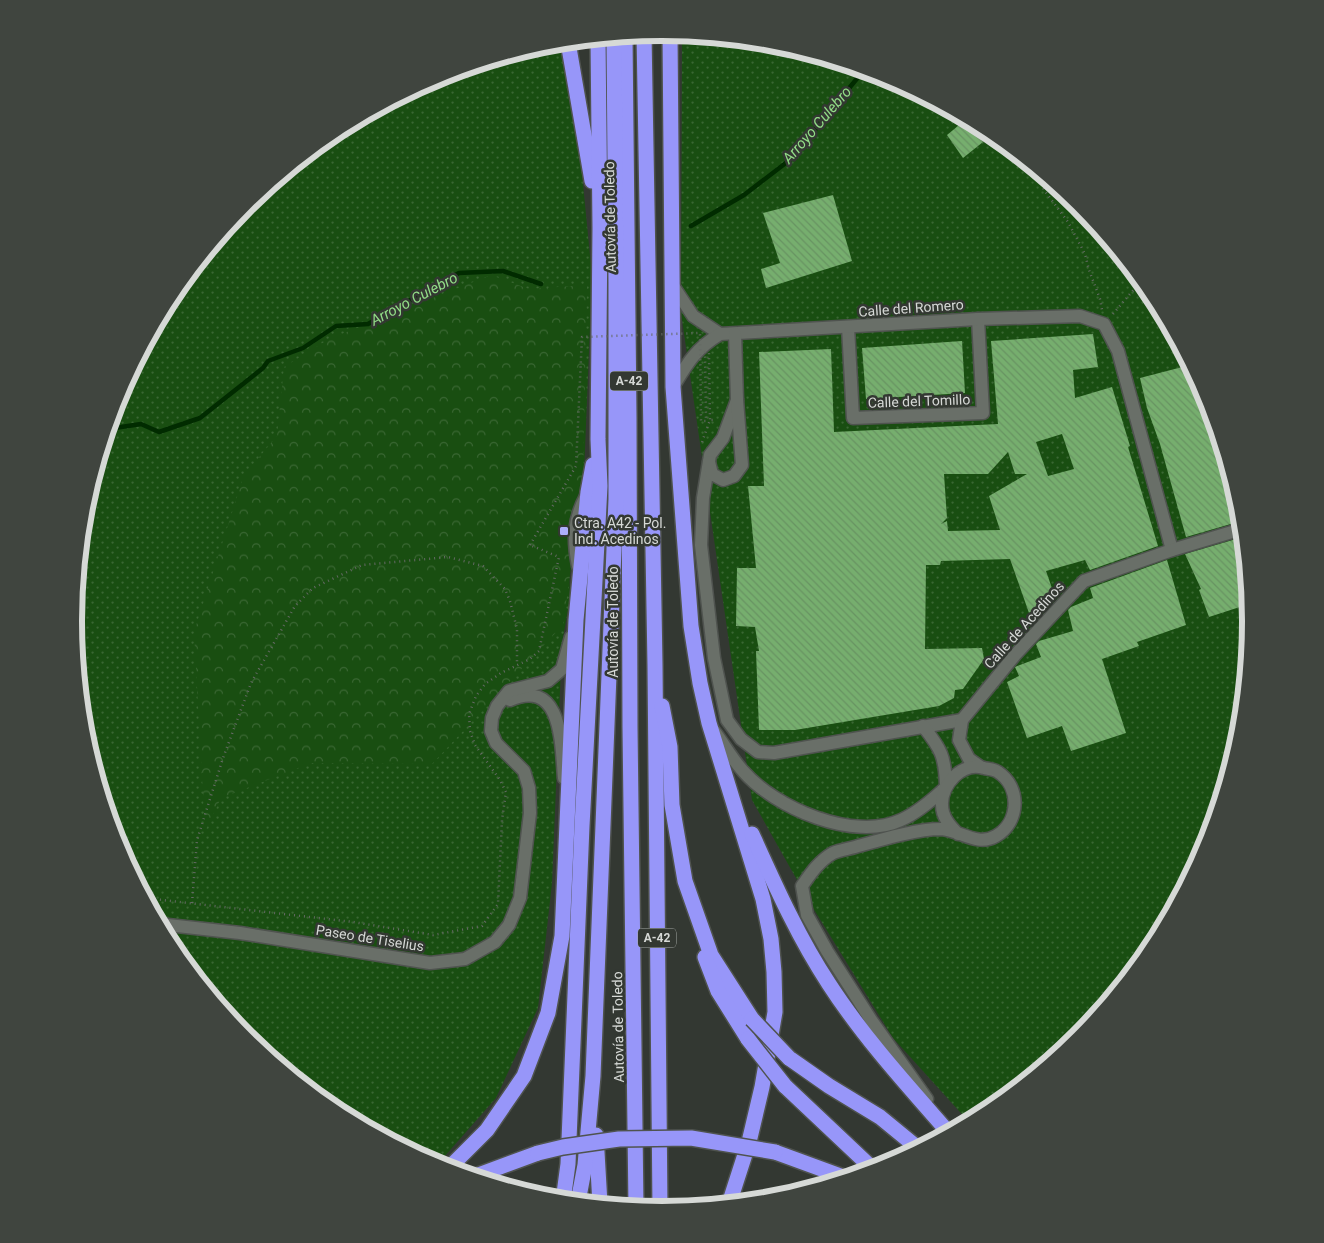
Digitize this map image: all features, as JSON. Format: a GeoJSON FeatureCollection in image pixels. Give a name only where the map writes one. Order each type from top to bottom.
{"type":"FeatureCollection","features":[{"type":"Feature","properties":{"kind":"highway","name":"A-42"},"geometry":{"type":"LineString","coordinates":[[644,41],[652,427],[660,1202]]}},
{"type":"Feature","properties":{"kind":"highway"},"geometry":{"type":"LineString","coordinates":[[670,41],[673,387],[691,626],[708,723],[763,899],[771,938],[776,1012],[749,1142],[731,1198]]}},
{"type":"Feature","properties":{"kind":"highway","name":"Autovía de Toledo"},"geometry":{"type":"LineString","coordinates":[[624,42],[636,1201]]}},
{"type":"Feature","properties":{"kind":"highway"},"geometry":{"type":"LineString","coordinates":[[579,1196],[585,1165],[593,1076],[616,499],[614,43]]}},
{"type":"Feature","properties":{"kind":"highway"},"geometry":{"type":"LineString","coordinates":[[564,1193],[568,1164],[582,826],[600,486],[598,439],[600,228],[598,45]]}},
{"type":"Feature","properties":{"kind":"highway"},"geometry":{"type":"LineString","coordinates":[[569,49],[600,228]]}},
{"type":"Feature","properties":{"kind":"highway"},"geometry":{"type":"LineString","coordinates":[[454,1163],[487,1130],[524,1076],[548,1013],[562,936],[576,620],[588,492],[598,439]]}},
{"type":"Feature","properties":{"kind":"highway"},"geometry":{"type":"LineString","coordinates":[[616,499],[622,606],[622,700],[630,727]]}},
{"type":"Feature","properties":{"kind":"highway"},"geometry":{"type":"LineString","coordinates":[[655,665],[670,747],[672,805],[685,882],[705,959],[718,991],[748,1039],[785,1086],[868,1164]]}},
{"type":"Feature","properties":{"kind":"highway"},"geometry":{"type":"LineString","coordinates":[[728,783],[796,929],[828,984],[870,1043],[946,1127]]}},
{"type":"Feature","properties":{"kind":"highway"},"geometry":{"type":"LineString","coordinates":[[685,882],[711,955],[752,1019],[789,1058],[829,1086],[880,1117],[914,1144]]}},
{"type":"Feature","properties":{"kind":"highway"},"geometry":{"type":"LineString","coordinates":[[593,1076],[600,1198]]}},
{"type":"Feature","properties":{"kind":"highway"},"geometry":{"type":"LineString","coordinates":[[483,1173],[538,1153],[563,1147],[619,1139],[691,1138],[776,1152],[837,1175]]}},
{"type":"Feature","properties":{"kind":"street"},"geometry":{"type":"LineString","coordinates":[[672,284],[692,316],[720,334],[704,344],[690,360],[673,387]]}},
{"type":"Feature","properties":{"kind":"street","name":"Calle del Romero"},"geometry":{"type":"LineString","coordinates":[[720,334],[978,319],[1080,316],[1104,324]]}},
{"type":"Feature","properties":{"kind":"street","name":"Calle del Tomillo"},"geometry":{"type":"LineString","coordinates":[[848,327],[853,418],[983,413],[978,319]]}},
{"type":"Feature","properties":{"kind":"street"},"geometry":{"type":"LineString","coordinates":[[1104,324],[1118,351],[1172,550]]}},
{"type":"Feature","properties":{"kind":"street"},"geometry":{"type":"LineString","coordinates":[[709,462],[712,474],[723,480],[734,476],[742,464],[737,400],[735,334]]}},
{"type":"Feature","properties":{"kind":"street"},"geometry":{"type":"LineString","coordinates":[[737,400],[723,438],[710,455],[703,498],[701,545],[714,658],[727,720],[742,739],[758,752],[774,754],[962,720],[959,740],[969,759],[979,766],[998,772],[1011,785],[1016,804],[1010,823],[996,836],[977,840],[942,829],[910,834],[833,853],[814,867],[802,886],[807,915],[827,951],[871,1020],[946,1127]]}},
{"type":"Feature","properties":{"kind":"street","name":"Calle de Acedinos"},"geometry":{"type":"LineString","coordinates":[[962,720],[1015,654],[1084,581],[1172,550],[1235,531]]}},
{"type":"Feature","properties":{"kind":"street"},"geometry":{"type":"LineString","coordinates":[[497,706],[509,691],[548,681],[562,669],[576,620]]}},
{"type":"Feature","properties":{"kind":"street"},"geometry":{"type":"LineString","coordinates":[[497,706],[520,696],[539,698],[553,710],[559,725],[568,828]]}},
{"type":"Feature","properties":{"kind":"street","name":"Paseo de Tiselius"},"geometry":{"type":"LineString","coordinates":[[167,925],[240,933],[430,963],[465,959],[495,942],[509,925],[520,898],[530,813],[529,788],[524,770],[496,743],[492,730],[492,718],[497,706]]}},
{"type":"Feature","properties":{"kind":"street"},"geometry":{"type":"LineString","coordinates":[[708,723],[743,771],[766,792],[794,810],[839,825],[875,827],[900,821],[930,802],[960,771],[979,766]]}},
{"type":"Feature","properties":{"kind":"street"},"geometry":{"type":"LineString","coordinates":[[923,726],[940,748],[945,766],[945,787],[942,806],[947,822],[958,834]]}},
{"type":"Feature","properties":{"kind":"path"},"geometry":{"type":"LineString","coordinates":[[1041,182],[1044,190],[1068,222],[1085,254],[1100,299],[1104,324]]}},
{"type":"Feature","properties":{"kind":"path"},"geometry":{"type":"LineString","coordinates":[[1104,324],[1136,288]]}},
{"type":"Feature","properties":{"kind":"path"},"geometry":{"type":"LineString","coordinates":[[192,903],[197,840],[223,758],[251,683],[294,606],[313,588],[362,565],[448,558],[483,566],[505,589],[510,601],[517,629],[517,665],[539,652],[559,557],[530,545],[576,466],[582,338],[700,333],[701,420],[706,420],[704,352],[709,353],[710,420],[700,448]]}},
{"type":"Feature","properties":{"kind":"path"},"geometry":{"type":"LineString","coordinates":[[152,899],[353,922],[432,935],[482,926],[498,904],[502,820],[506,792],[500,780],[477,749]]}},
{"type":"Feature","properties":{"kind":"green space"},"geometry":{"type":"Polygon","coordinates":[[[682,42],[738,46],[775,52],[849,72],[919,101],[984,139],[1045,185],[1098,239],[1144,299],[1165,331],[1182,365],[1198,399],[1211,435],[1231,508],[1237,546],[1241,584],[1241,659],[1231,735],[1222,772],[1198,844],[1165,912],[1122,975],[1098,1004],[1045,1058],[1015,1082],[964,1116],[893,1038],[810,903],[752,800],[681,313],[682,42]]]}},
{"type":"Feature","properties":{"kind":"green space"},"geometry":{"type":"Polygon","coordinates":[[[561,50],[580,153],[592,276],[584,474],[568,523],[570,599],[562,643],[552,883],[538,1008],[496,1098],[442,1159],[440,1158],[372,1124],[309,1082],[279,1058],[252,1032],[202,975],[159,912],[142,878],[126,844],[102,772],[93,735],[83,659],[83,584],[93,508],[102,471],[126,399],[159,331],[202,268],[226,239],[279,185],[340,139],[372,119],[440,85],[475,72],[512,61],[561,50]]]}},
{"type":"Feature","properties":{"kind":"green space"},"geometry":{"type":"Polygon","coordinates":[[[491,275],[529,289],[587,285],[583,481],[563,625],[432,764],[311,763],[221,798],[205,831],[194,632],[244,475],[277,436],[284,367],[329,339],[491,275]]]}},
{"type":"Feature","properties":{"kind":"building"},"geometry":{"type":"Polygon","coordinates":[[[960,124],[975,134],[983,142],[963,158],[947,135],[960,124]]]}},
{"type":"Feature","properties":{"kind":"building"},"geometry":{"type":"Polygon","coordinates":[[[833,195],[852,261],[766,288],[761,269],[780,263],[763,213],[833,195]]]}},
{"type":"Feature","properties":{"kind":"building"},"geometry":{"type":"Polygon","coordinates":[[[1093,334],[1098,367],[1073,370],[1075,398],[1112,387],[1158,546],[1090,570],[1085,560],[1046,571],[1054,594],[1029,613],[1010,559],[941,561],[940,565],[926,565],[925,649],[982,648],[984,659],[963,689],[955,690],[954,698],[939,706],[795,730],[759,730],[756,651],[759,651],[755,627],[736,626],[737,568],[756,568],[748,486],[764,486],[759,352],[831,349],[834,432],[998,424],[991,341],[1093,334]],[[1062,434],[1036,442],[1048,476],[1074,469],[1062,434]],[[1008,452],[988,474],[944,474],[947,518],[941,524],[947,521],[948,531],[1000,530],[989,496],[1027,474],[1015,474],[1008,452]]]}},
{"type":"Feature","properties":{"kind":"building"},"geometry":{"type":"Polygon","coordinates":[[[962,341],[965,393],[866,399],[862,348],[962,341]]]}},
{"type":"Feature","properties":{"kind":"building"},"geometry":{"type":"Polygon","coordinates":[[[1183,367],[1198,399],[1211,435],[1222,471],[1233,523],[1186,537],[1160,444],[1147,408],[1140,378],[1183,367]]]}},
{"type":"Feature","properties":{"kind":"building"},"geometry":{"type":"Polygon","coordinates":[[[1236,539],[1242,606],[1209,617],[1199,590],[1201,589],[1185,554],[1236,539]]]}},
{"type":"Feature","properties":{"kind":"building"},"geometry":{"type":"Polygon","coordinates":[[[1167,560],[1186,625],[1137,642],[1139,646],[1102,659],[1126,733],[1071,751],[1062,726],[1027,738],[1007,682],[1019,676],[1015,667],[1041,657],[1036,644],[1039,641],[1073,631],[1068,610],[1093,598],[1090,588],[1167,560]]]}},
{"type":"Feature","properties":{"kind":"waterway","name":"Arroyo Culebro"},"geometry":{"type":"LineString","coordinates":[[691,226],[744,195],[791,159],[859,76]]}},
{"type":"Feature","properties":{"kind":"waterway","name":"Arroyo Culebro"},"geometry":{"type":"LineString","coordinates":[[116,428],[141,424],[159,432],[200,418],[263,368],[268,361],[303,348],[336,326],[368,324],[459,273],[503,271],[541,284]]}},
{"type":"Feature","properties":{"kind":"place","name":"Ctra. A42 - Pol. Ind. Acedinos"},"geometry":{"type":"Point","coordinates":[564,531]}}]}
